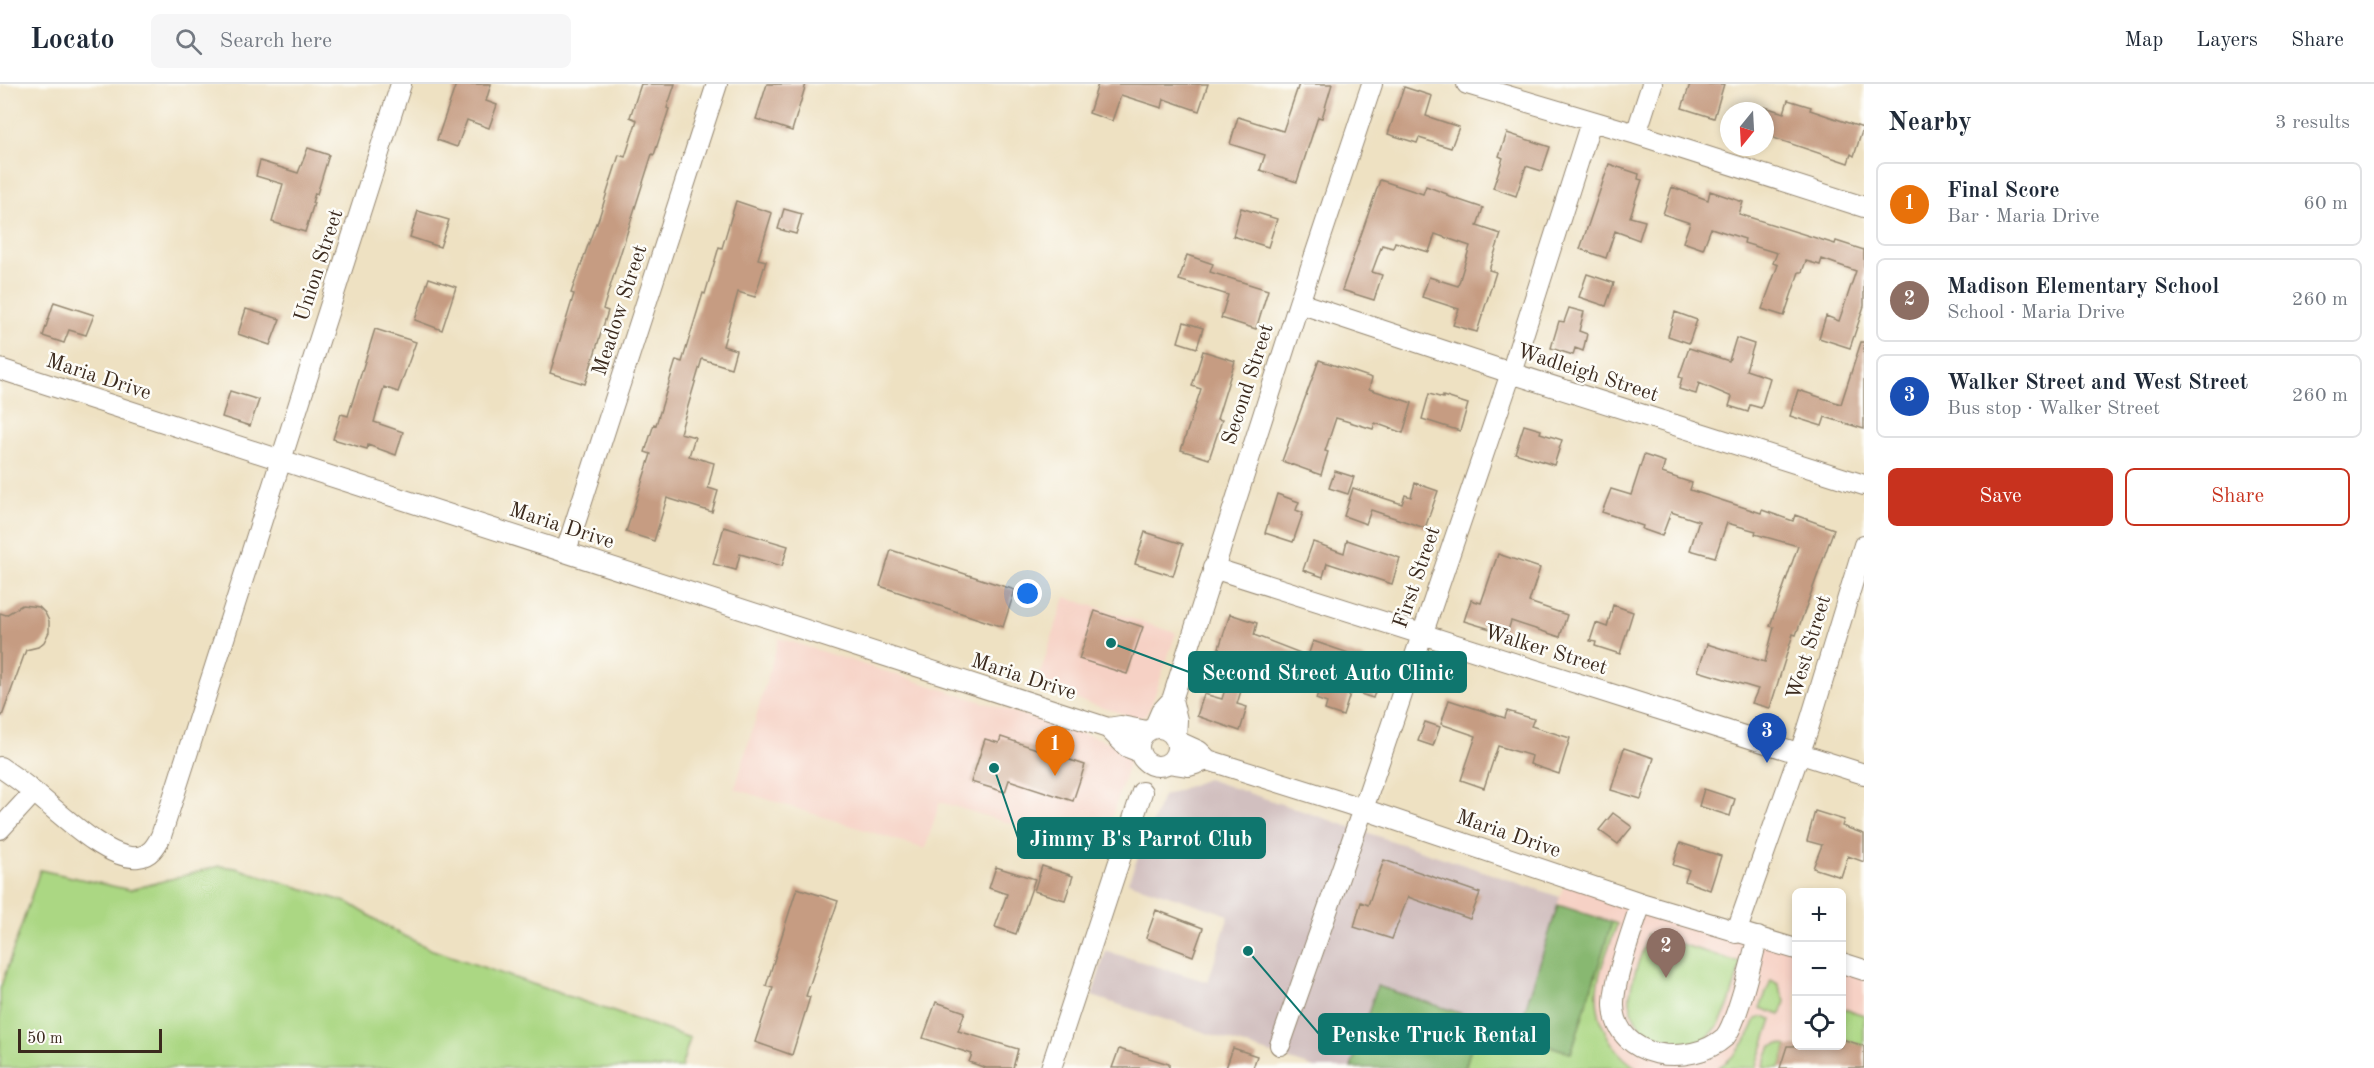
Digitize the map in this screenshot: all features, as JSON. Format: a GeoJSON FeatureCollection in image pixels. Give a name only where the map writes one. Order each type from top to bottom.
{"type":"FeatureCollection","features":[{"type":"Feature","properties":{"kind":"street","name":"Union Street"},"geometry":{"type":"LineString","coordinates":[[0,767],[34,792],[71,826],[120,855],[139,858],[153,851],[161,836],[202,713],[401,84]]}},
{"type":"Feature","properties":{"kind":"street","name":"Meadow Street"},"geometry":{"type":"LineString","coordinates":[[566,551],[717,84]]}},
{"type":"Feature","properties":{"kind":"street","name":"Second Street"},"geometry":{"type":"LineString","coordinates":[[1172,700],[1299,303],[1372,84]]}},
{"type":"Feature","properties":{"kind":"street"},"geometry":{"type":"LineString","coordinates":[[1467,84],[1636,134],[1864,207]]}},
{"type":"Feature","properties":{"kind":"street"},"geometry":{"type":"LineString","coordinates":[[1636,134],[1652,84]]}},
{"type":"Feature","properties":{"kind":"street","name":"First Street"},"geometry":{"type":"LineString","coordinates":[[1280,1045],[1511,373],[1591,122]]}},
{"type":"Feature","properties":{"kind":"street","name":"Wadleigh Street"},"geometry":{"type":"LineString","coordinates":[[1299,303],[1864,485]]}},
{"type":"Feature","properties":{"kind":"street","name":"Maria Drive"},"geometry":{"type":"LineString","coordinates":[[0,369],[1108,728]]}},
{"type":"Feature","properties":{"kind":"street","name":"West Street"},"geometry":{"type":"LineString","coordinates":[[1736,933],[1799,754],[1864,545]]}},
{"type":"Feature","properties":{"kind":"street","name":"Walker Street"},"geometry":{"type":"LineString","coordinates":[[1213,568],[1864,774]]}},
{"type":"Feature","properties":{"kind":"street"},"geometry":{"type":"LineString","coordinates":[[1142,792],[1138,779],[1141,755],[1139,743],[1172,700]]}},
{"type":"Feature","properties":{"kind":"street"},"geometry":{"type":"LineString","coordinates":[[1051,1068],[1142,792],[1154,783],[1177,753],[1177,720],[1172,700]]}},
{"type":"Feature","properties":{"kind":"street"},"geometry":{"type":"LineString","coordinates":[[1121,726],[1151,730],[1164,728],[1176,740],[1199,751],[1208,760],[1189,766],[1151,765],[1141,755],[1127,747],[1108,728],[1121,726]]}},
{"type":"Feature","properties":{"kind":"street","name":"Maria Drive"},"geometry":{"type":"LineString","coordinates":[[1208,760],[1363,809],[1641,903],[1736,933],[1792,947]]}},
{"type":"Feature","properties":{"kind":"street"},"geometry":{"type":"LineString","coordinates":[[0,829],[34,792]]}},
{"type":"Feature","properties":{"kind":"street"},"geometry":{"type":"LineString","coordinates":[[1641,903],[1619,976],[1614,1006],[1619,1024],[1627,1038],[1640,1050],[1659,1059],[1680,1062],[1697,1058],[1713,1050],[1726,1036],[1734,1019],[1758,937]]}},
{"type":"Feature","properties":{"kind":"street"},"geometry":{"type":"LineString","coordinates":[[1846,964],[1864,970]]}},
{"type":"Feature","properties":{"kind":"shaded area"},"geometry":{"type":"Polygon","coordinates":[[[1065,597],[1176,633],[1152,703],[1147,713],[1139,719],[1036,687],[1065,597]]]}},
{"type":"Feature","properties":{"kind":"shaded area"},"geometry":{"type":"Polygon","coordinates":[[[779,638],[1119,745],[1126,751],[1129,763],[1101,851],[940,802],[925,849],[735,789],[779,638]]]}},
{"type":"Feature","properties":{"kind":"shaded area"},"geometry":{"type":"Polygon","coordinates":[[[1207,779],[1560,897],[1518,1032],[1377,987],[1351,1068],[1315,1068],[1092,996],[1106,951],[1208,982],[1229,915],[1128,882],[1163,796],[1207,779]]]}},
{"type":"Feature","properties":{"kind":"shaded area"},"geometry":{"type":"Polygon","coordinates":[[[1566,878],[1792,948],[1792,1050],[1846,1050],[1846,964],[1864,970],[1864,1068],[1351,1068],[1377,986],[1518,1032],[1566,878]]]}},
{"type":"Feature","properties":{"kind":"green space"},"geometry":{"type":"Polygon","coordinates":[[[219,866],[236,868],[349,903],[391,929],[430,949],[690,1038],[681,1068],[0,1068],[0,989],[40,870],[130,890],[219,866]]]}},
{"type":"Feature","properties":{"kind":"green space"},"geometry":{"type":"Polygon","coordinates":[[[1558,905],[1612,922],[1571,1053],[1479,1022],[1465,1068],[1351,1068],[1377,986],[1518,1032],[1558,905]]]}},
{"type":"Feature","properties":{"kind":"green space"},"geometry":{"type":"Polygon","coordinates":[[[1612,922],[1617,924],[1598,982],[1599,1013],[1613,1045],[1620,1054],[1638,1068],[1465,1068],[1478,1022],[1571,1053],[1612,922]]]}},
{"type":"Feature","properties":{"kind":"green space"},"geometry":{"type":"Polygon","coordinates":[[[1648,934],[1741,963],[1719,1025],[1702,1041],[1689,1046],[1675,1046],[1662,1042],[1650,1036],[1633,1015],[1630,993],[1648,934]]]}},
{"type":"Feature","properties":{"kind":"green space"},"geometry":{"type":"Polygon","coordinates":[[[1771,980],[1778,984],[1785,1001],[1781,1015],[1760,1008],[1771,980]]]}},
{"type":"Feature","properties":{"kind":"green space"},"geometry":{"type":"Polygon","coordinates":[[[1846,1009],[1864,1015],[1864,1046],[1846,1040],[1846,1009]]]}},
{"type":"Feature","properties":{"kind":"green space"},"geometry":{"type":"Polygon","coordinates":[[[1763,1017],[1772,1019],[1756,1068],[1717,1068],[1736,1053],[1756,1019],[1763,1017]]]}},
{"type":"Feature","properties":{"kind":"green space"},"geometry":{"type":"Polygon","coordinates":[[[1780,1044],[1787,1046],[1780,1068],[1763,1068],[1771,1046],[1780,1044]]]}},
{"type":"Feature","properties":{"kind":"building"},"geometry":{"type":"Polygon","coordinates":[[[456,84],[491,84],[486,101],[497,105],[489,128],[467,120],[457,147],[437,140],[456,84]]]}},
{"type":"Feature","properties":{"kind":"building"},"geometry":{"type":"Polygon","coordinates":[[[641,84],[675,84],[667,108],[669,109],[654,155],[652,154],[603,309],[608,311],[585,384],[550,373],[574,294],[571,293],[597,224],[619,155],[625,157],[637,120],[630,117],[641,84]]]}},
{"type":"Feature","properties":{"kind":"building"},"geometry":{"type":"Polygon","coordinates":[[[767,84],[806,84],[792,131],[756,119],[767,84]]]}},
{"type":"Feature","properties":{"kind":"building"},"geometry":{"type":"Polygon","coordinates":[[[1098,84],[1208,84],[1199,111],[1164,99],[1162,108],[1121,95],[1112,121],[1089,113],[1098,84]]]}},
{"type":"Feature","properties":{"kind":"building"},"geometry":{"type":"Polygon","coordinates":[[[1299,84],[1332,84],[1322,118],[1318,117],[1297,182],[1260,170],[1265,155],[1230,144],[1238,117],[1283,131],[1299,84]]]}},
{"type":"Feature","properties":{"kind":"building"},"geometry":{"type":"Polygon","coordinates":[[[1690,84],[1724,84],[1714,118],[1682,108],[1690,84]]]}},
{"type":"Feature","properties":{"kind":"building"},"geometry":{"type":"Polygon","coordinates":[[[1404,87],[1432,96],[1426,116],[1459,127],[1451,148],[1419,138],[1417,143],[1388,134],[1404,87]]]}},
{"type":"Feature","properties":{"kind":"building"},"geometry":{"type":"Polygon","coordinates":[[[1788,100],[1863,128],[1854,156],[1851,154],[1848,163],[1774,138],[1774,110],[1784,113],[1788,100]]]}},
{"type":"Feature","properties":{"kind":"building"},"geometry":{"type":"Polygon","coordinates":[[[1507,133],[1550,147],[1542,171],[1526,166],[1516,196],[1493,188],[1503,158],[1499,156],[1507,133]]]}},
{"type":"Feature","properties":{"kind":"building"},"geometry":{"type":"Polygon","coordinates":[[[308,148],[329,155],[317,194],[315,193],[305,232],[272,222],[283,184],[256,176],[260,161],[298,173],[308,148]]]}},
{"type":"Feature","properties":{"kind":"building"},"geometry":{"type":"Polygon","coordinates":[[[1609,164],[1639,174],[1638,179],[1642,180],[1630,217],[1645,221],[1639,240],[1615,231],[1606,258],[1580,249],[1609,164]]]}},
{"type":"Feature","properties":{"kind":"building"},"geometry":{"type":"Polygon","coordinates":[[[1380,180],[1423,194],[1426,186],[1483,208],[1477,226],[1501,234],[1489,270],[1496,272],[1477,332],[1453,325],[1459,309],[1422,297],[1429,277],[1458,286],[1470,246],[1435,234],[1429,252],[1395,242],[1393,248],[1382,245],[1372,272],[1382,275],[1374,300],[1342,290],[1380,180]]]}},
{"type":"Feature","properties":{"kind":"building"},"geometry":{"type":"Polygon","coordinates":[[[1672,187],[1708,200],[1710,191],[1743,202],[1739,214],[1835,244],[1836,241],[1864,250],[1864,306],[1850,348],[1819,338],[1826,316],[1839,321],[1856,271],[1822,259],[1820,265],[1806,261],[1802,272],[1799,272],[1784,316],[1762,309],[1778,265],[1773,263],[1777,253],[1744,243],[1745,239],[1711,228],[1703,249],[1683,242],[1690,223],[1663,214],[1672,187]]]}},
{"type":"Feature","properties":{"kind":"building"},"geometry":{"type":"Polygon","coordinates":[[[736,201],[772,213],[758,259],[766,261],[755,297],[738,292],[723,346],[736,350],[731,368],[702,359],[680,433],[695,437],[689,456],[714,463],[708,488],[718,491],[712,512],[667,498],[654,541],[626,532],[651,454],[645,452],[654,424],[656,425],[676,360],[682,362],[703,293],[705,294],[719,247],[722,248],[736,201]]]}},
{"type":"Feature","properties":{"kind":"building"},"geometry":{"type":"Polygon","coordinates":[[[1241,208],[1277,219],[1268,247],[1233,236],[1241,208]]]}},
{"type":"Feature","properties":{"kind":"building"},"geometry":{"type":"Polygon","coordinates":[[[784,209],[802,214],[796,234],[778,229],[784,209]]]}},
{"type":"Feature","properties":{"kind":"building"},"geometry":{"type":"Polygon","coordinates":[[[418,211],[449,220],[440,247],[410,237],[418,211]]]}},
{"type":"Feature","properties":{"kind":"building"},"geometry":{"type":"Polygon","coordinates":[[[1187,255],[1213,264],[1210,272],[1268,290],[1256,329],[1221,318],[1228,295],[1179,280],[1187,255]]]}},
{"type":"Feature","properties":{"kind":"building"},"geometry":{"type":"Polygon","coordinates":[[[1587,274],[1614,283],[1606,306],[1579,297],[1587,274]]]}},
{"type":"Feature","properties":{"kind":"building"},"geometry":{"type":"Polygon","coordinates":[[[429,278],[456,287],[442,330],[415,320],[429,278]]]}},
{"type":"Feature","properties":{"kind":"building"},"geometry":{"type":"Polygon","coordinates":[[[54,302],[94,315],[86,335],[69,330],[64,343],[43,336],[54,302]]]}},
{"type":"Feature","properties":{"kind":"building"},"geometry":{"type":"Polygon","coordinates":[[[1569,308],[1584,312],[1579,331],[1587,334],[1583,351],[1575,348],[1573,355],[1551,348],[1559,321],[1564,322],[1569,308]]]}},
{"type":"Feature","properties":{"kind":"building"},"geometry":{"type":"Polygon","coordinates":[[[246,309],[280,319],[270,345],[238,334],[246,309]]]}},
{"type":"Feature","properties":{"kind":"building"},"geometry":{"type":"Polygon","coordinates":[[[1675,312],[1697,320],[1689,343],[1668,336],[1675,312]]]}},
{"type":"Feature","properties":{"kind":"building"},"geometry":{"type":"Polygon","coordinates":[[[1184,322],[1203,328],[1197,348],[1178,342],[1184,322]]]}},
{"type":"Feature","properties":{"kind":"building"},"geometry":{"type":"Polygon","coordinates":[[[375,329],[416,342],[398,392],[384,387],[374,422],[403,432],[396,455],[368,445],[367,449],[333,439],[341,414],[348,416],[375,329]]]}},
{"type":"Feature","properties":{"kind":"building"},"geometry":{"type":"Polygon","coordinates":[[[1736,338],[1754,344],[1746,370],[1770,378],[1761,408],[1750,405],[1748,412],[1729,406],[1732,397],[1699,383],[1696,394],[1679,389],[1682,378],[1679,377],[1689,348],[1729,361],[1736,338]]]}},
{"type":"Feature","properties":{"kind":"building"},"geometry":{"type":"Polygon","coordinates":[[[1861,342],[1864,342],[1864,429],[1825,417],[1822,426],[1790,416],[1798,390],[1841,404],[1861,342]]]}},
{"type":"Feature","properties":{"kind":"building"},"geometry":{"type":"Polygon","coordinates":[[[1203,351],[1235,361],[1217,419],[1222,420],[1209,459],[1181,450],[1201,389],[1192,386],[1203,351]]]}},
{"type":"Feature","properties":{"kind":"building"},"geometry":{"type":"Polygon","coordinates":[[[1319,360],[1372,378],[1369,389],[1412,403],[1403,433],[1375,423],[1373,429],[1336,418],[1325,451],[1328,452],[1321,475],[1282,461],[1319,360]]]}},
{"type":"Feature","properties":{"kind":"building"},"geometry":{"type":"Polygon","coordinates":[[[230,391],[259,400],[250,426],[222,417],[230,391]]]}},
{"type":"Feature","properties":{"kind":"building"},"geometry":{"type":"Polygon","coordinates":[[[1429,394],[1468,404],[1460,431],[1422,419],[1429,394]]]}},
{"type":"Feature","properties":{"kind":"building"},"geometry":{"type":"Polygon","coordinates":[[[1524,425],[1562,440],[1554,465],[1515,453],[1524,425]]]}},
{"type":"Feature","properties":{"kind":"building"},"geometry":{"type":"Polygon","coordinates":[[[1644,455],[1665,462],[1662,473],[1692,483],[1690,490],[1761,513],[1762,510],[1793,521],[1795,515],[1834,529],[1796,635],[1793,634],[1770,708],[1752,703],[1758,689],[1698,671],[1707,644],[1765,662],[1774,627],[1770,626],[1798,546],[1755,534],[1756,531],[1727,523],[1715,557],[1690,550],[1699,521],[1671,512],[1662,536],[1642,529],[1643,526],[1602,512],[1611,489],[1631,495],[1644,455]]]}},
{"type":"Feature","properties":{"kind":"building"},"geometry":{"type":"Polygon","coordinates":[[[1335,471],[1354,477],[1348,494],[1329,488],[1335,471]]]}},
{"type":"Feature","properties":{"kind":"building"},"geometry":{"type":"Polygon","coordinates":[[[1415,483],[1438,491],[1425,528],[1371,510],[1366,524],[1344,516],[1353,488],[1402,504],[1405,495],[1411,497],[1415,483]]]}},
{"type":"Feature","properties":{"kind":"building"},"geometry":{"type":"Polygon","coordinates":[[[1277,494],[1299,502],[1296,510],[1303,513],[1293,542],[1265,533],[1277,494]]]}},
{"type":"Feature","properties":{"kind":"building"},"geometry":{"type":"Polygon","coordinates":[[[724,527],[788,546],[782,566],[740,554],[736,570],[713,564],[724,527]]]}},
{"type":"Feature","properties":{"kind":"building"},"geometry":{"type":"Polygon","coordinates":[[[1145,532],[1183,544],[1173,576],[1135,564],[1145,532]]]}},
{"type":"Feature","properties":{"kind":"building"},"geometry":{"type":"Polygon","coordinates":[[[1347,540],[1400,558],[1392,584],[1327,563],[1323,577],[1303,570],[1313,542],[1344,553],[1347,540]]]}},
{"type":"Feature","properties":{"kind":"building"},"geometry":{"type":"Polygon","coordinates":[[[891,550],[1015,590],[1003,627],[880,586],[891,550]]]}},
{"type":"Feature","properties":{"kind":"building"},"geometry":{"type":"Polygon","coordinates":[[[1498,554],[1540,568],[1529,602],[1567,615],[1560,637],[1511,621],[1507,634],[1464,621],[1471,600],[1481,603],[1498,554]]]}},
{"type":"Feature","properties":{"kind":"building"},"geometry":{"type":"Polygon","coordinates":[[[22,605],[39,607],[45,613],[49,621],[49,632],[44,642],[38,647],[26,650],[2,716],[0,716],[0,613],[6,615],[22,605]]]}},
{"type":"Feature","properties":{"kind":"building"},"geometry":{"type":"Polygon","coordinates":[[[1613,605],[1633,612],[1620,654],[1595,646],[1596,642],[1590,641],[1596,623],[1607,627],[1613,605]]]}},
{"type":"Feature","properties":{"kind":"building"},"geometry":{"type":"Polygon","coordinates":[[[1095,611],[1143,627],[1127,674],[1079,659],[1095,611]]]}},
{"type":"Feature","properties":{"kind":"building"},"geometry":{"type":"Polygon","coordinates":[[[1230,614],[1257,623],[1254,635],[1308,656],[1313,641],[1384,665],[1373,698],[1351,691],[1343,716],[1325,710],[1327,703],[1316,699],[1319,689],[1314,686],[1315,682],[1288,671],[1285,681],[1248,668],[1237,704],[1247,707],[1240,731],[1197,716],[1204,694],[1222,699],[1234,660],[1217,654],[1230,614]]]}},
{"type":"Feature","properties":{"kind":"building"},"geometry":{"type":"Polygon","coordinates":[[[1449,700],[1505,718],[1507,711],[1534,719],[1531,726],[1570,738],[1559,774],[1530,764],[1532,756],[1498,746],[1484,788],[1461,780],[1476,736],[1441,724],[1449,700]]]}},
{"type":"Feature","properties":{"kind":"building"},"geometry":{"type":"Polygon","coordinates":[[[1425,722],[1440,727],[1433,746],[1418,741],[1425,722]]]}},
{"type":"Feature","properties":{"kind":"building"},"geometry":{"type":"Polygon","coordinates":[[[1001,737],[1085,765],[1073,801],[1009,780],[1005,792],[971,782],[985,739],[999,743],[1001,737]]]}},
{"type":"Feature","properties":{"kind":"building"},"geometry":{"type":"Polygon","coordinates":[[[1624,748],[1654,758],[1641,799],[1611,790],[1624,748]]]}},
{"type":"Feature","properties":{"kind":"building"},"geometry":{"type":"Polygon","coordinates":[[[1704,789],[1735,799],[1730,816],[1699,806],[1704,789]]]}},
{"type":"Feature","properties":{"kind":"building"},"geometry":{"type":"Polygon","coordinates":[[[1815,811],[1844,820],[1842,826],[1864,834],[1864,862],[1848,856],[1841,877],[1813,868],[1822,845],[1807,841],[1815,811]]]}},
{"type":"Feature","properties":{"kind":"building"},"geometry":{"type":"Polygon","coordinates":[[[1613,813],[1632,827],[1618,844],[1599,830],[1613,813]]]}},
{"type":"Feature","properties":{"kind":"building"},"geometry":{"type":"Polygon","coordinates":[[[1680,843],[1721,856],[1710,890],[1685,881],[1689,870],[1673,865],[1680,843]]]}},
{"type":"Feature","properties":{"kind":"building"},"geometry":{"type":"Polygon","coordinates":[[[1384,860],[1480,893],[1470,919],[1408,897],[1392,939],[1354,927],[1361,902],[1368,905],[1384,860]]]}},
{"type":"Feature","properties":{"kind":"building"},"geometry":{"type":"Polygon","coordinates":[[[1042,866],[1073,876],[1065,900],[1034,891],[1042,866]]]}},
{"type":"Feature","properties":{"kind":"building"},"geometry":{"type":"Polygon","coordinates":[[[996,867],[1035,879],[1016,934],[995,927],[1007,894],[989,888],[996,867]]]}},
{"type":"Feature","properties":{"kind":"building"},"geometry":{"type":"Polygon","coordinates":[[[797,888],[838,901],[806,996],[810,997],[792,1055],[755,1042],[773,988],[766,986],[797,888]]]}},
{"type":"Feature","properties":{"kind":"building"},"geometry":{"type":"Polygon","coordinates":[[[1156,910],[1203,928],[1193,956],[1146,938],[1156,910]]]}},
{"type":"Feature","properties":{"kind":"building"},"geometry":{"type":"Polygon","coordinates":[[[936,1002],[965,1012],[958,1031],[1018,1049],[1013,1068],[986,1068],[969,1062],[972,1054],[923,1038],[936,1002]]]}},
{"type":"Feature","properties":{"kind":"building"},"geometry":{"type":"Polygon","coordinates":[[[1846,1040],[1864,1046],[1864,1068],[1780,1068],[1787,1046],[1792,1046],[1792,1050],[1846,1050],[1846,1040]]]}},
{"type":"Feature","properties":{"kind":"building"},"geometry":{"type":"Polygon","coordinates":[[[1233,1048],[1257,1056],[1253,1068],[1226,1068],[1233,1048]]]}},
{"type":"Feature","properties":{"kind":"building"},"geometry":{"type":"Polygon","coordinates":[[[1119,1049],[1169,1064],[1169,1068],[1112,1068],[1119,1049]]]}},
{"type":"Feature","properties":{"kind":"place","name":"Second Street Auto Clinic"},"geometry":{"type":"Point","coordinates":[1111,643]}},
{"type":"Feature","properties":{"kind":"place","name":"Walker Street and West Street"},"geometry":{"type":"Point","coordinates":[1767,763]}},
{"type":"Feature","properties":{"kind":"place","name":"Jimmy B's Parrot Club"},"geometry":{"type":"Point","coordinates":[994,768]}},
{"type":"Feature","properties":{"kind":"place","name":"Final Score"},"geometry":{"type":"Point","coordinates":[1055,776]}},
{"type":"Feature","properties":{"kind":"place","name":"Penske Truck Rental"},"geometry":{"type":"Point","coordinates":[1248,951]}},
{"type":"Feature","properties":{"kind":"place","name":"Madison Elementary School"},"geometry":{"type":"Point","coordinates":[1666,978]}}]}
